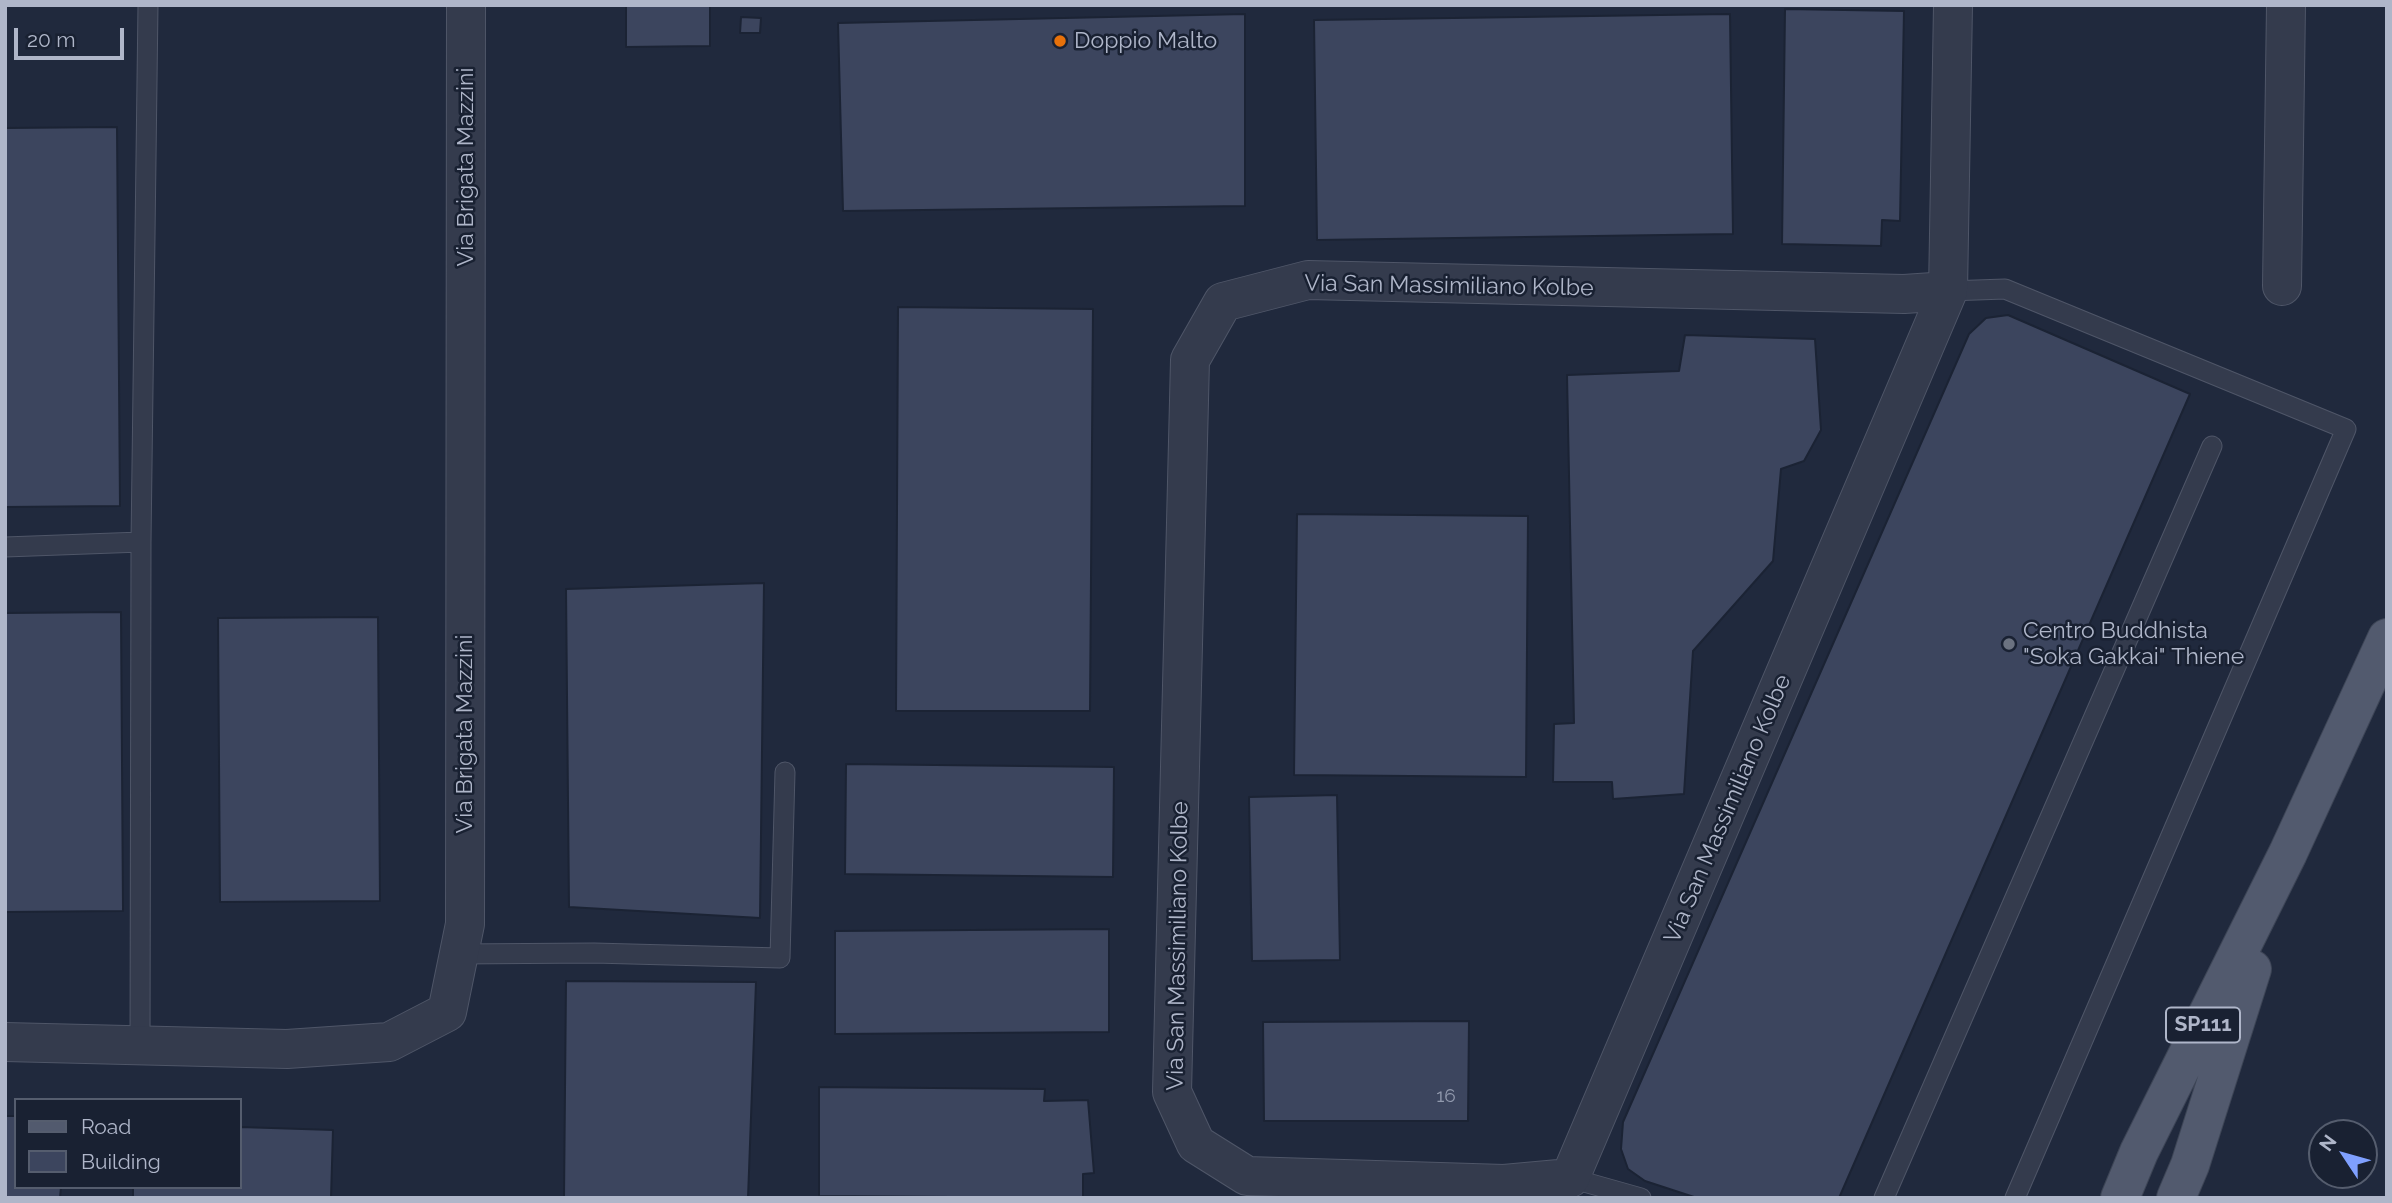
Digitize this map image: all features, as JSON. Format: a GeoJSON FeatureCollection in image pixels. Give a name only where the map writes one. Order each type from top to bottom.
{"type":"FeatureCollection","features":[{"type":"Feature","properties":{"kind":"main road","name":"SP111"},"geometry":{"type":"LineString","coordinates":[[2120,1198],[2140,1152],[2288,853],[2387,638]]}},
{"type":"Feature","properties":{"kind":"main road","name":"SP111"},"geometry":{"type":"LineString","coordinates":[[2176,1198],[2190,1165],[2288,853]]}},
{"type":"Feature","properties":{"kind":"street","name":"Via Brigata Mazzini"},"geometry":{"type":"LineString","coordinates":[[5,1042],[287,1049],[389,1042],[447,1012],[465,924],[466,5]]}},
{"type":"Feature","properties":{"kind":"street","name":"Via San Massimiliano Kolbe"},"geometry":{"type":"LineString","coordinates":[[1948,292],[1890,294],[1308,280],[1223,302],[1190,360],[1172,1092],[1196,1144],[1247,1176],[1504,1191],[1570,1178],[1948,292],[1953,5]]}},
{"type":"Feature","properties":{"kind":"street"},"geometry":{"type":"LineString","coordinates":[[2282,286],[2286,5]]}},
{"type":"Feature","properties":{"kind":"lane"},"geometry":{"type":"LineString","coordinates":[[140,1047],[141,542],[148,5]]}},
{"type":"Feature","properties":{"kind":"lane"},"geometry":{"type":"LineString","coordinates":[[1948,292],[2005,289],[2346,429],[2015,1198]]}},
{"type":"Feature","properties":{"kind":"lane"},"geometry":{"type":"LineString","coordinates":[[1884,1198],[2212,446]]}},
{"type":"Feature","properties":{"kind":"lane"},"geometry":{"type":"LineString","coordinates":[[5,547],[141,542]]}},
{"type":"Feature","properties":{"kind":"lane"},"geometry":{"type":"LineString","coordinates":[[458,954],[594,953],[779,958],[785,772]]}},
{"type":"Feature","properties":{"kind":"lane"},"geometry":{"type":"LineString","coordinates":[[1570,1178],[1641,1198]]}},
{"type":"Feature","properties":{"kind":"building"},"geometry":{"type":"Polygon","coordinates":[[[626,5],[710,5],[710,46],[626,47],[626,5]]]}},
{"type":"Feature","properties":{"kind":"building"},"geometry":{"type":"Polygon","coordinates":[[[1785,9],[1904,11],[1900,221],[1882,220],[1881,246],[1782,244],[1785,9]]]}},
{"type":"Feature","properties":{"kind":"building"},"geometry":{"type":"Polygon","coordinates":[[[1245,14],[1245,206],[843,211],[838,23],[1245,14]]]}},
{"type":"Feature","properties":{"kind":"building"},"geometry":{"type":"Polygon","coordinates":[[[1730,14],[1733,234],[1317,240],[1314,20],[1730,14]]]}},
{"type":"Feature","properties":{"kind":"building"},"geometry":{"type":"Polygon","coordinates":[[[741,17],[761,18],[760,33],[740,33],[741,17]]]}},
{"type":"Feature","properties":{"kind":"building"},"geometry":{"type":"Polygon","coordinates":[[[117,127],[120,506],[5,507],[5,128],[117,127]]]}},
{"type":"Feature","properties":{"kind":"building"},"geometry":{"type":"Polygon","coordinates":[[[898,307],[1093,309],[1090,711],[896,711],[898,307]]]}},
{"type":"Feature","properties":{"kind":"building"},"geometry":{"type":"Polygon","coordinates":[[[2008,315],[2190,394],[1839,1198],[1697,1198],[1645,1181],[1628,1169],[1621,1149],[1623,1122],[1969,334],[1986,318],[2008,315]]]}},
{"type":"Feature","properties":{"kind":"building"},"geometry":{"type":"Polygon","coordinates":[[[1685,335],[1815,339],[1821,430],[1804,461],[1781,469],[1773,561],[1693,651],[1684,794],[1613,799],[1612,782],[1553,782],[1554,724],[1574,723],[1567,375],[1679,371],[1685,335]]]}},
{"type":"Feature","properties":{"kind":"building"},"geometry":{"type":"Polygon","coordinates":[[[1297,514],[1528,516],[1526,777],[1294,775],[1297,514]]]}},
{"type":"Feature","properties":{"kind":"building"},"geometry":{"type":"Polygon","coordinates":[[[764,583],[760,918],[569,907],[566,589],[764,583]]]}},
{"type":"Feature","properties":{"kind":"building"},"geometry":{"type":"Polygon","coordinates":[[[121,612],[123,911],[5,912],[5,613],[121,612]]]}},
{"type":"Feature","properties":{"kind":"building"},"geometry":{"type":"Polygon","coordinates":[[[378,617],[380,901],[220,902],[218,618],[378,617]]]}},
{"type":"Feature","properties":{"kind":"building"},"geometry":{"type":"Polygon","coordinates":[[[846,764],[1114,767],[1113,877],[845,874],[846,764]]]}},
{"type":"Feature","properties":{"kind":"building"},"geometry":{"type":"Polygon","coordinates":[[[1337,795],[1340,960],[1252,961],[1249,797],[1337,795]]]}},
{"type":"Feature","properties":{"kind":"building"},"geometry":{"type":"Polygon","coordinates":[[[1109,929],[1109,1032],[835,1034],[835,931],[1109,929]]]}},
{"type":"Feature","properties":{"kind":"building"},"geometry":{"type":"Polygon","coordinates":[[[566,981],[756,982],[748,1198],[564,1198],[566,981]]]}},
{"type":"Feature","properties":{"kind":"building"},"geometry":{"type":"Polygon","coordinates":[[[1469,1021],[1468,1121],[1264,1121],[1263,1022],[1469,1021]]]}},
{"type":"Feature","properties":{"kind":"building"},"geometry":{"type":"Polygon","coordinates":[[[819,1087],[1045,1089],[1044,1101],[1088,1100],[1094,1173],[1083,1174],[1083,1198],[819,1196],[819,1087]]]}},
{"type":"Feature","properties":{"kind":"building"},"geometry":{"type":"Polygon","coordinates":[[[5,1116],[14,1116],[14,1189],[61,1189],[60,1198],[5,1198],[5,1116]]]}},
{"type":"Feature","properties":{"kind":"building"},"geometry":{"type":"Polygon","coordinates":[[[242,1127],[333,1130],[331,1198],[133,1198],[133,1189],[242,1189],[242,1127]]]}},
{"type":"Feature","properties":{"kind":"place","name":"Doppio Malto"},"geometry":{"type":"Point","coordinates":[1060,41]}},
{"type":"Feature","properties":{"kind":"place","name":"Centro Buddhista \"Soka Gakkai\" Thiene"},"geometry":{"type":"Point","coordinates":[2009,644]}}]}
